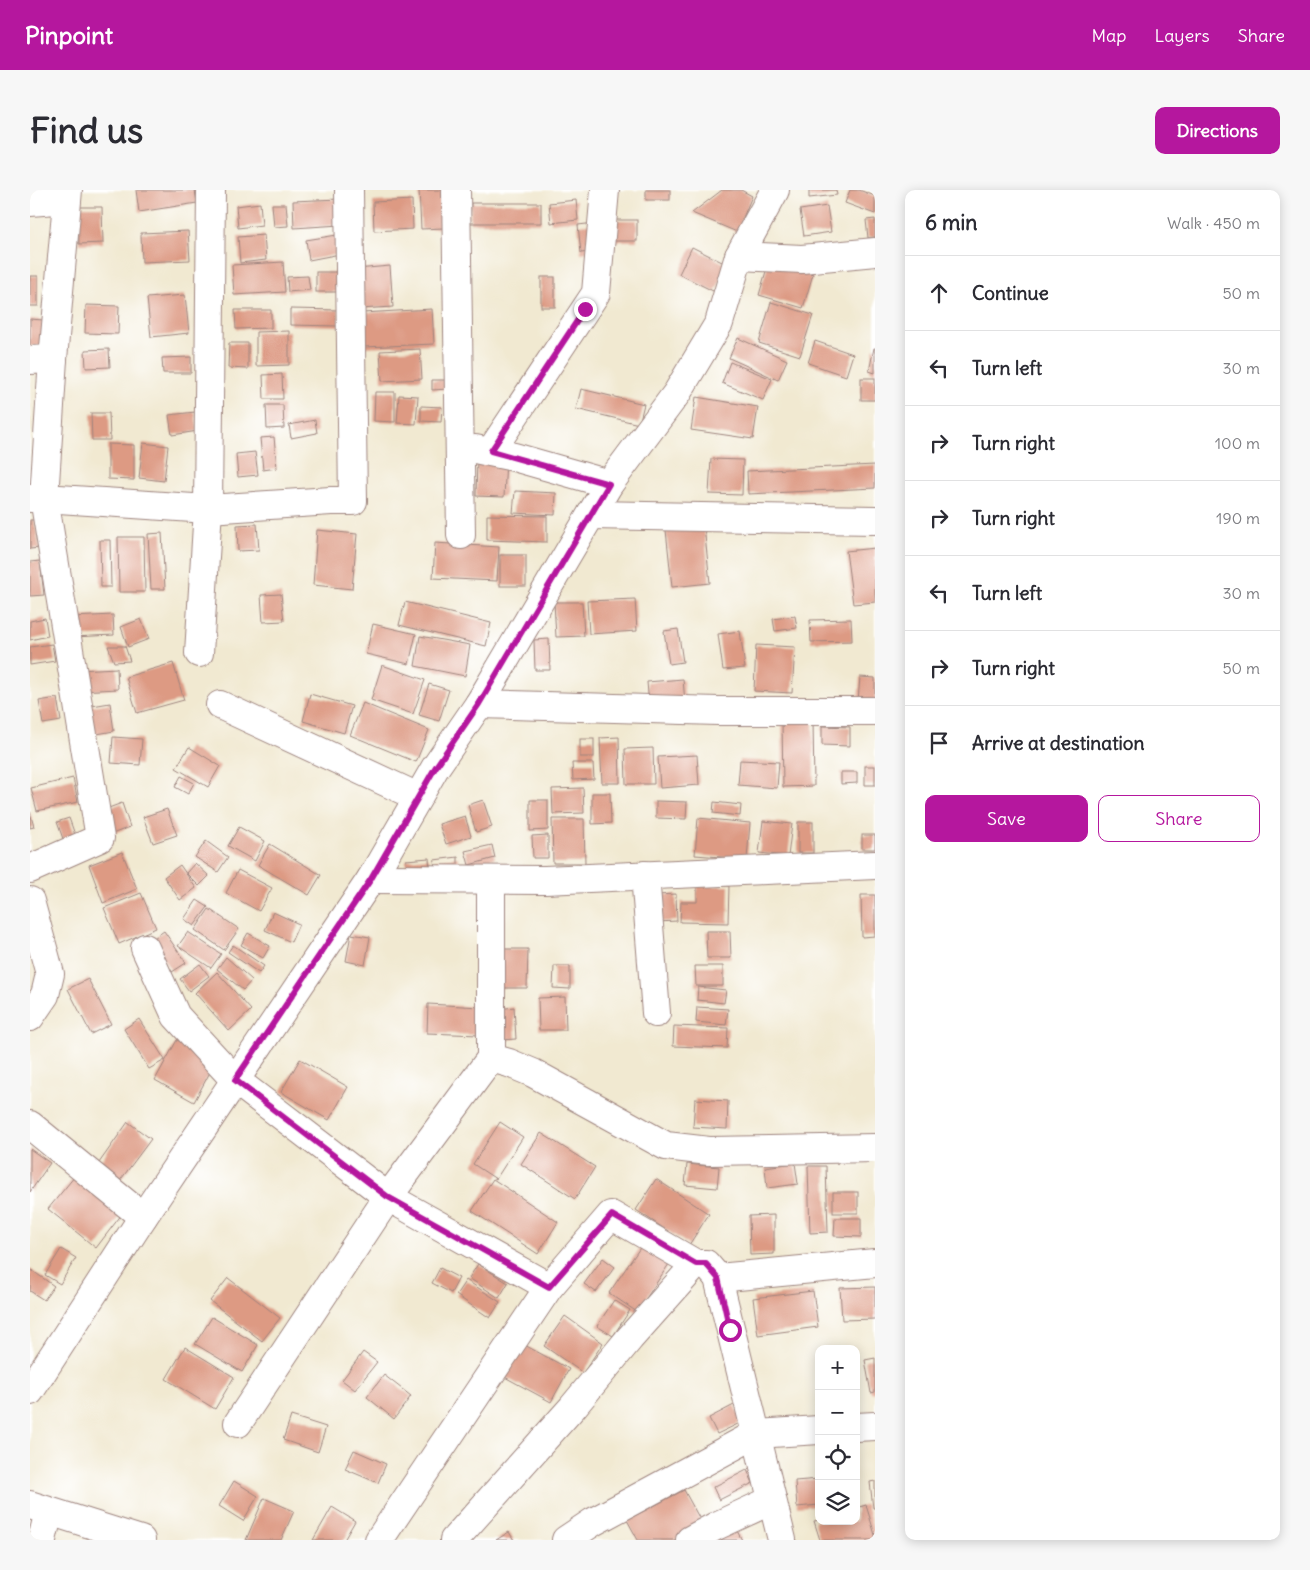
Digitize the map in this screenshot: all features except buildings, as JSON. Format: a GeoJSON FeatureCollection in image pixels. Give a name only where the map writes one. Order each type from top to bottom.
{"type":"FeatureCollection","features":[{"type":"Feature","properties":{"kind":"street"},"geometry":{"type":"LineString","coordinates":[[30,202],[56,200],[66,190]]}},
{"type":"Feature","properties":{"kind":"street"},"geometry":{"type":"LineString","coordinates":[[30,869],[100,838],[37,498],[42,359],[66,190]]}},
{"type":"Feature","properties":{"kind":"street"},"geometry":{"type":"LineString","coordinates":[[199,654],[208,509],[211,190]]}},
{"type":"Feature","properties":{"kind":"street"},"geometry":{"type":"LineString","coordinates":[[37,498],[208,509],[353,501],[349,190]]}},
{"type":"Feature","properties":{"kind":"street"},"geometry":{"type":"LineString","coordinates":[[456,190],[461,535]]}},
{"type":"Feature","properties":{"kind":"street"},"geometry":{"type":"LineString","coordinates":[[491,451],[596,293],[605,190]]}},
{"type":"Feature","properties":{"kind":"street"},"geometry":{"type":"LineString","coordinates":[[32,1386],[143,1217],[371,879],[435,768],[479,704],[609,484],[677,393],[719,323],[739,256],[775,190]]}},
{"type":"Feature","properties":{"kind":"street"},"geometry":{"type":"LineString","coordinates":[[739,256],[802,259],[875,252]]}},
{"type":"Feature","properties":{"kind":"street"},"geometry":{"type":"LineString","coordinates":[[460,446],[491,451],[609,484]]}},
{"type":"Feature","properties":{"kind":"street"},"geometry":{"type":"LineString","coordinates":[[591,515],[875,520]]}},
{"type":"Feature","properties":{"kind":"street"},"geometry":{"type":"LineString","coordinates":[[479,704],[718,711],[875,711]]}},
{"type":"Feature","properties":{"kind":"street"},"geometry":{"type":"LineString","coordinates":[[220,705],[418,797]]}},
{"type":"Feature","properties":{"kind":"street"},"geometry":{"type":"LineString","coordinates":[[371,879],[546,880],[875,865]]}},
{"type":"Feature","properties":{"kind":"street"},"geometry":{"type":"LineString","coordinates":[[645,875],[656,1013]]}},
{"type":"Feature","properties":{"kind":"street"},"geometry":{"type":"LineString","coordinates":[[238,1423],[388,1197],[491,1058],[491,880]]}},
{"type":"Feature","properties":{"kind":"street"},"geometry":{"type":"LineString","coordinates":[[30,902],[50,974],[45,995],[30,1017]]}},
{"type":"Feature","properties":{"kind":"street"},"geometry":{"type":"LineString","coordinates":[[145,948],[176,1016],[235,1080],[388,1197],[549,1287]]}},
{"type":"Feature","properties":{"kind":"street"},"geometry":{"type":"LineString","coordinates":[[491,1058],[533,1073],[666,1146],[709,1151],[875,1148]]}},
{"type":"Feature","properties":{"kind":"street"},"geometry":{"type":"LineString","coordinates":[[30,1125],[143,1217]]}},
{"type":"Feature","properties":{"kind":"street"},"geometry":{"type":"LineString","coordinates":[[379,1540],[549,1287],[612,1215],[707,1271],[875,1263]]}},
{"type":"Feature","properties":{"kind":"street"},"geometry":{"type":"LineString","coordinates":[[707,1271],[756,1434],[782,1540]]}},
{"type":"Feature","properties":{"kind":"street"},"geometry":{"type":"LineString","coordinates":[[454,1540],[554,1428],[630,1338],[707,1271]]}},
{"type":"Feature","properties":{"kind":"street"},"geometry":{"type":"LineString","coordinates":[[860,1427],[875,1426]]}},
{"type":"Feature","properties":{"kind":"street"},"geometry":{"type":"LineString","coordinates":[[566,1540],[593,1522],[756,1434],[815,1430]]}},
{"type":"Feature","properties":{"kind":"street"},"geometry":{"type":"LineString","coordinates":[[690,1540],[772,1500]]}},
{"type":"Feature","properties":{"kind":"street"},"geometry":{"type":"LineString","coordinates":[[42,1540],[40,1508],[141,1540]]}},
{"type":"Feature","properties":{"kind":"route"},"geometry":{"type":"LineString","coordinates":[[585,309],[491,451],[609,484],[479,704],[435,768],[371,879],[235,1080],[388,1197],[549,1287],[612,1215],[696,1264],[706,1264],[718,1278],[730,1330]]}}]}
